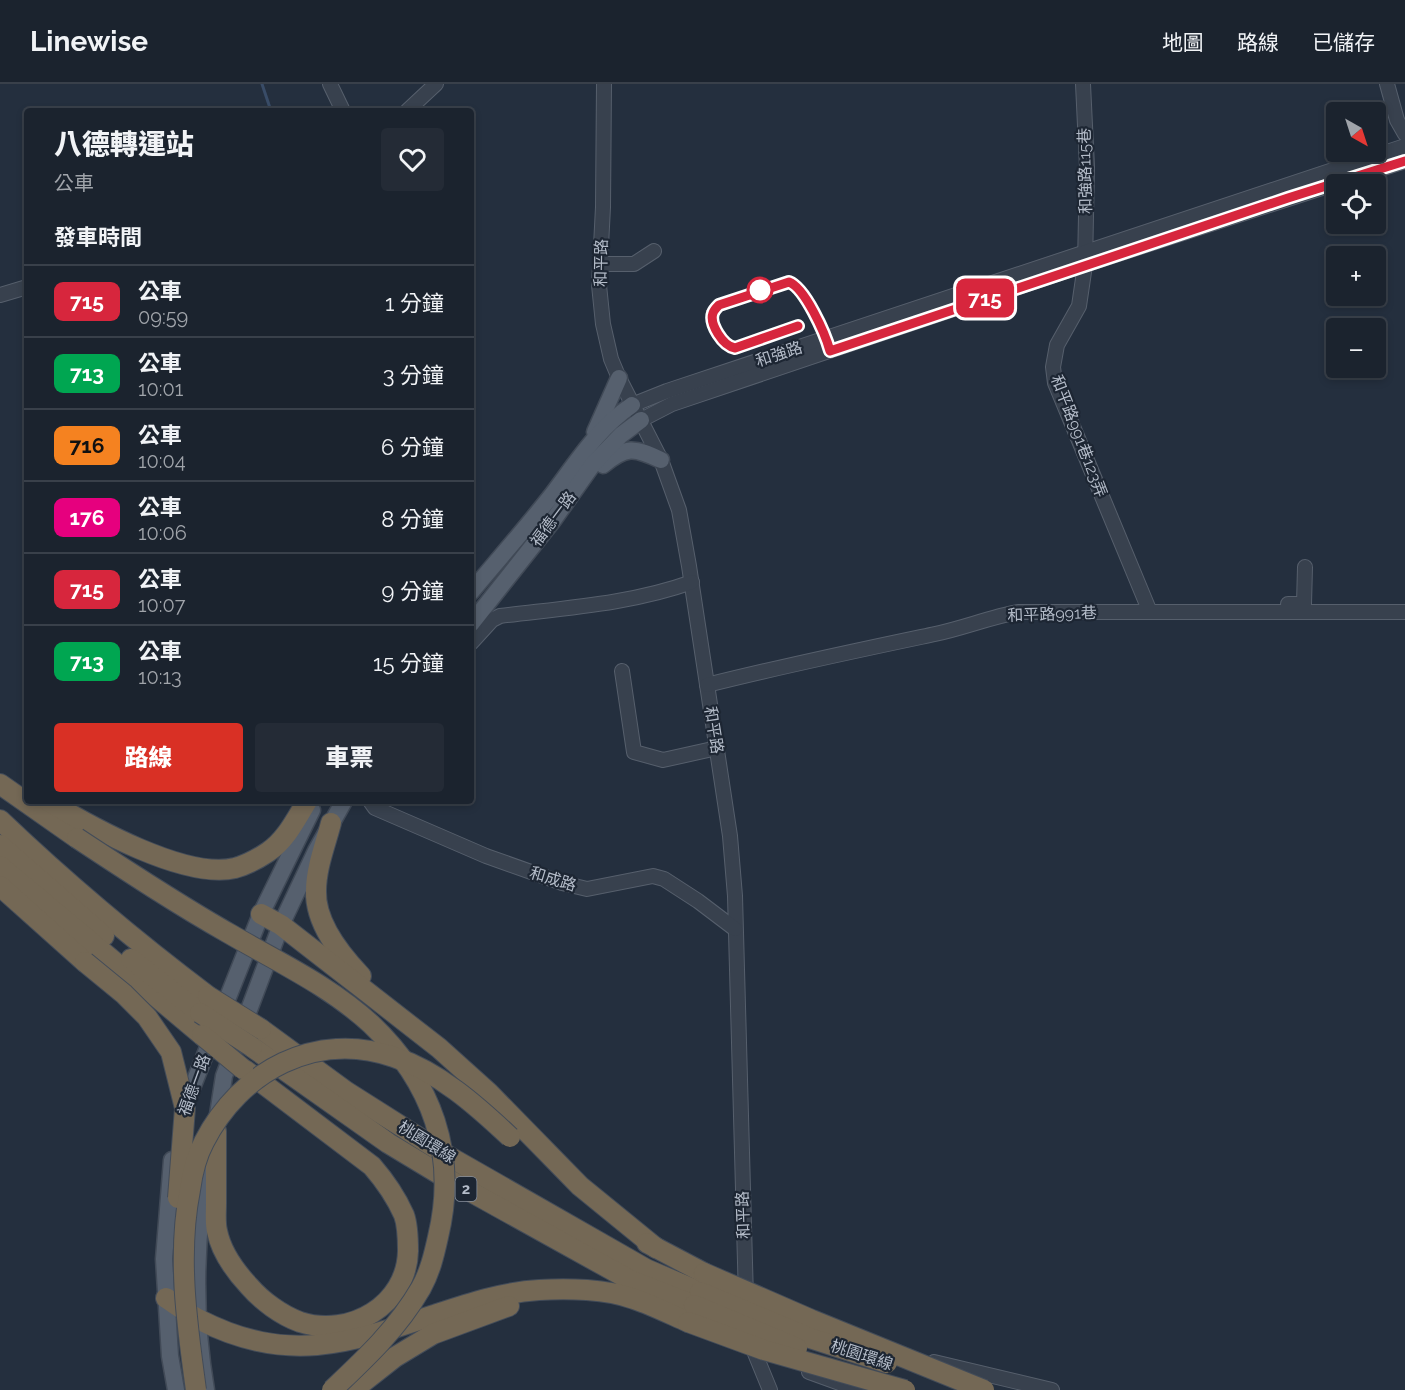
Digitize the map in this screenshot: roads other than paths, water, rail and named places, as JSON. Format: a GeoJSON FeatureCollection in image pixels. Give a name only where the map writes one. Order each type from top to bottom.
{"type":"FeatureCollection","features":[{"type":"Feature","properties":{"kind":"highway"},"geometry":{"type":"LineString","coordinates":[[0,769],[24,786]]}},
{"type":"Feature","properties":{"kind":"highway"},"geometry":{"type":"LineString","coordinates":[[0,784],[24,801]]}},
{"type":"Feature","properties":{"kind":"highway"},"geometry":{"type":"LineString","coordinates":[[29,804],[171,900],[345,1002],[389,1043],[421,1086],[433,1114],[446,1166],[441,1226],[432,1262],[421,1287],[405,1313],[380,1345],[332,1390]]}},
{"type":"Feature","properties":{"kind":"highway"},"geometry":{"type":"LineString","coordinates":[[53,804],[98,829],[161,857],[190,866],[216,869],[235,868],[269,851],[285,835],[305,804]]}},
{"type":"Feature","properties":{"kind":"highway","name":"桃園環線"},"geometry":{"type":"LineString","coordinates":[[0,820],[252,1047],[388,1143],[446,1178],[630,1280],[697,1298],[911,1372],[979,1390]]}},
{"type":"Feature","properties":{"kind":"highway"},"geometry":{"type":"LineString","coordinates":[[331,823],[318,866],[315,893],[320,916],[339,950],[401,1017]]}},
{"type":"Feature","properties":{"kind":"highway","name":"桃園環線"},"geometry":{"type":"LineString","coordinates":[[0,845],[115,945],[204,1005],[261,1029],[347,1092],[448,1156],[697,1298]]}},
{"type":"Feature","properties":{"kind":"highway"},"geometry":{"type":"LineString","coordinates":[[0,866],[243,1069],[372,1166],[387,1183],[405,1217],[408,1260],[402,1281],[393,1296],[377,1311],[357,1322],[336,1326],[318,1326],[299,1321],[260,1298],[228,1259],[216,1231],[216,1131]]}},
{"type":"Feature","properties":{"kind":"highway"},"geometry":{"type":"LineString","coordinates":[[0,886],[124,994],[147,1017],[171,1052],[185,1108],[174,1252],[179,1350],[186,1390]]}},
{"type":"Feature","properties":{"kind":"highway"},"geometry":{"type":"LineString","coordinates":[[261,914],[281,925],[440,1048],[489,1093],[580,1186],[656,1248],[697,1298],[764,1350],[905,1390]]}},
{"type":"Feature","properties":{"kind":"highway"},"geometry":{"type":"LineString","coordinates":[[195,1390],[187,1323],[184,1249],[190,1190],[203,1143],[228,1105],[249,1084],[281,1064],[303,1054],[344,1048],[393,1056],[426,1071],[482,1110],[597,1214],[656,1248]]}},
{"type":"Feature","properties":{"kind":"highway"},"geometry":{"type":"LineString","coordinates":[[166,1298],[198,1320],[243,1338],[279,1345],[309,1347],[342,1342],[458,1307],[519,1292],[571,1289],[631,1298],[697,1298],[812,1320],[984,1390]]}},
{"type":"Feature","properties":{"kind":"highway"},"geometry":{"type":"LineString","coordinates":[[353,1390],[395,1357],[433,1334],[526,1301],[580,1298],[610,1300],[697,1298]]}},
{"type":"Feature","properties":{"kind":"main road"},"geometry":{"type":"LineString","coordinates":[[591,441],[619,378]]}},
{"type":"Feature","properties":{"kind":"main road","name":"福德一路"},"geometry":{"type":"LineString","coordinates":[[474,588],[552,495],[591,441],[616,416],[632,405]]}},
{"type":"Feature","properties":{"kind":"main road","name":"福德一路"},"geometry":{"type":"LineString","coordinates":[[474,620],[554,519],[593,464],[621,435],[641,420]]}},
{"type":"Feature","properties":{"kind":"main road"},"geometry":{"type":"LineString","coordinates":[[554,519],[600,467],[616,454],[624,450],[640,450],[660,460]]}},
{"type":"Feature","properties":{"kind":"main road","name":"福德一路"},"geometry":{"type":"LineString","coordinates":[[176,1390],[169,1341],[164,1259],[169,1185],[174,1149],[185,1102],[261,914],[315,804]]}},
{"type":"Feature","properties":{"kind":"main road","name":"福德一路"},"geometry":{"type":"LineString","coordinates":[[206,1390],[198,1320],[198,1259],[205,1177],[216,1131],[224,1076],[281,925],[331,823],[343,804]]}},
{"type":"Feature","properties":{"kind":"main road"},"geometry":{"type":"LineString","coordinates":[[169,1341],[192,1330],[198,1336],[201,1347]]}},
{"type":"Feature","properties":{"kind":"street"},"geometry":{"type":"LineString","coordinates":[[330,84],[342,108]]}},
{"type":"Feature","properties":{"kind":"street"},"geometry":{"type":"LineString","coordinates":[[409,108],[436,84]]}},
{"type":"Feature","properties":{"kind":"street","name":"和平路"},"geometry":{"type":"LineString","coordinates":[[604,84],[599,285],[603,324],[611,359],[660,460],[679,510],[692,582],[730,836],[735,929],[745,1293],[754,1351],[770,1390]]}},
{"type":"Feature","properties":{"kind":"street","name":"和強路115巷"},"geometry":{"type":"LineString","coordinates":[[1083,84],[1087,167],[1085,258]]}},
{"type":"Feature","properties":{"kind":"street"},"geometry":{"type":"LineString","coordinates":[[1388,84],[1397,120],[1405,134]]}},
{"type":"Feature","properties":{"kind":"street","name":"和強路"},"geometry":{"type":"LineString","coordinates":[[641,420],[672,404],[1405,146]]}},
{"type":"Feature","properties":{"kind":"street","name":"和強路"},"geometry":{"type":"LineString","coordinates":[[632,405],[667,391],[1085,258],[1405,161]]}},
{"type":"Feature","properties":{"kind":"street"},"geometry":{"type":"LineString","coordinates":[[600,264],[634,264],[654,251]]}},
{"type":"Feature","properties":{"kind":"street","name":"和平路991巷123弄"},"geometry":{"type":"LineString","coordinates":[[1085,258],[1079,306],[1057,345],[1053,367],[1055,383],[1150,612]]}},
{"type":"Feature","properties":{"kind":"street"},"geometry":{"type":"LineString","coordinates":[[0,295],[24,288]]}},
{"type":"Feature","properties":{"kind":"street"},"geometry":{"type":"LineString","coordinates":[[1277,604],[1304,604],[1305,567]]}},
{"type":"Feature","properties":{"kind":"street"},"geometry":{"type":"LineString","coordinates":[[474,640],[492,620],[500,616],[669,591],[692,582]]}},
{"type":"Feature","properties":{"kind":"street","name":"和平路991巷"},"geometry":{"type":"LineString","coordinates":[[706,685],[1019,612],[1405,612]]}},
{"type":"Feature","properties":{"kind":"street"},"geometry":{"type":"LineString","coordinates":[[622,671],[634,752],[663,760],[717,748]]}},
{"type":"Feature","properties":{"kind":"street","name":"和成路"},"geometry":{"type":"LineString","coordinates":[[372,804],[375,808],[434,834],[562,883],[587,889],[652,876],[664,879],[735,929]]}},
{"type":"Feature","properties":{"kind":"street"},"geometry":{"type":"LineString","coordinates":[[745,1293],[935,1362],[1052,1390]]}},
{"type":"Feature","properties":{"kind":"street"},"geometry":{"type":"LineString","coordinates":[[754,1351],[859,1390]]}},
{"type":"Feature","properties":{"kind":"waterway"},"geometry":{"type":"LineString","coordinates":[[262,84],[270,108]]}}]}
